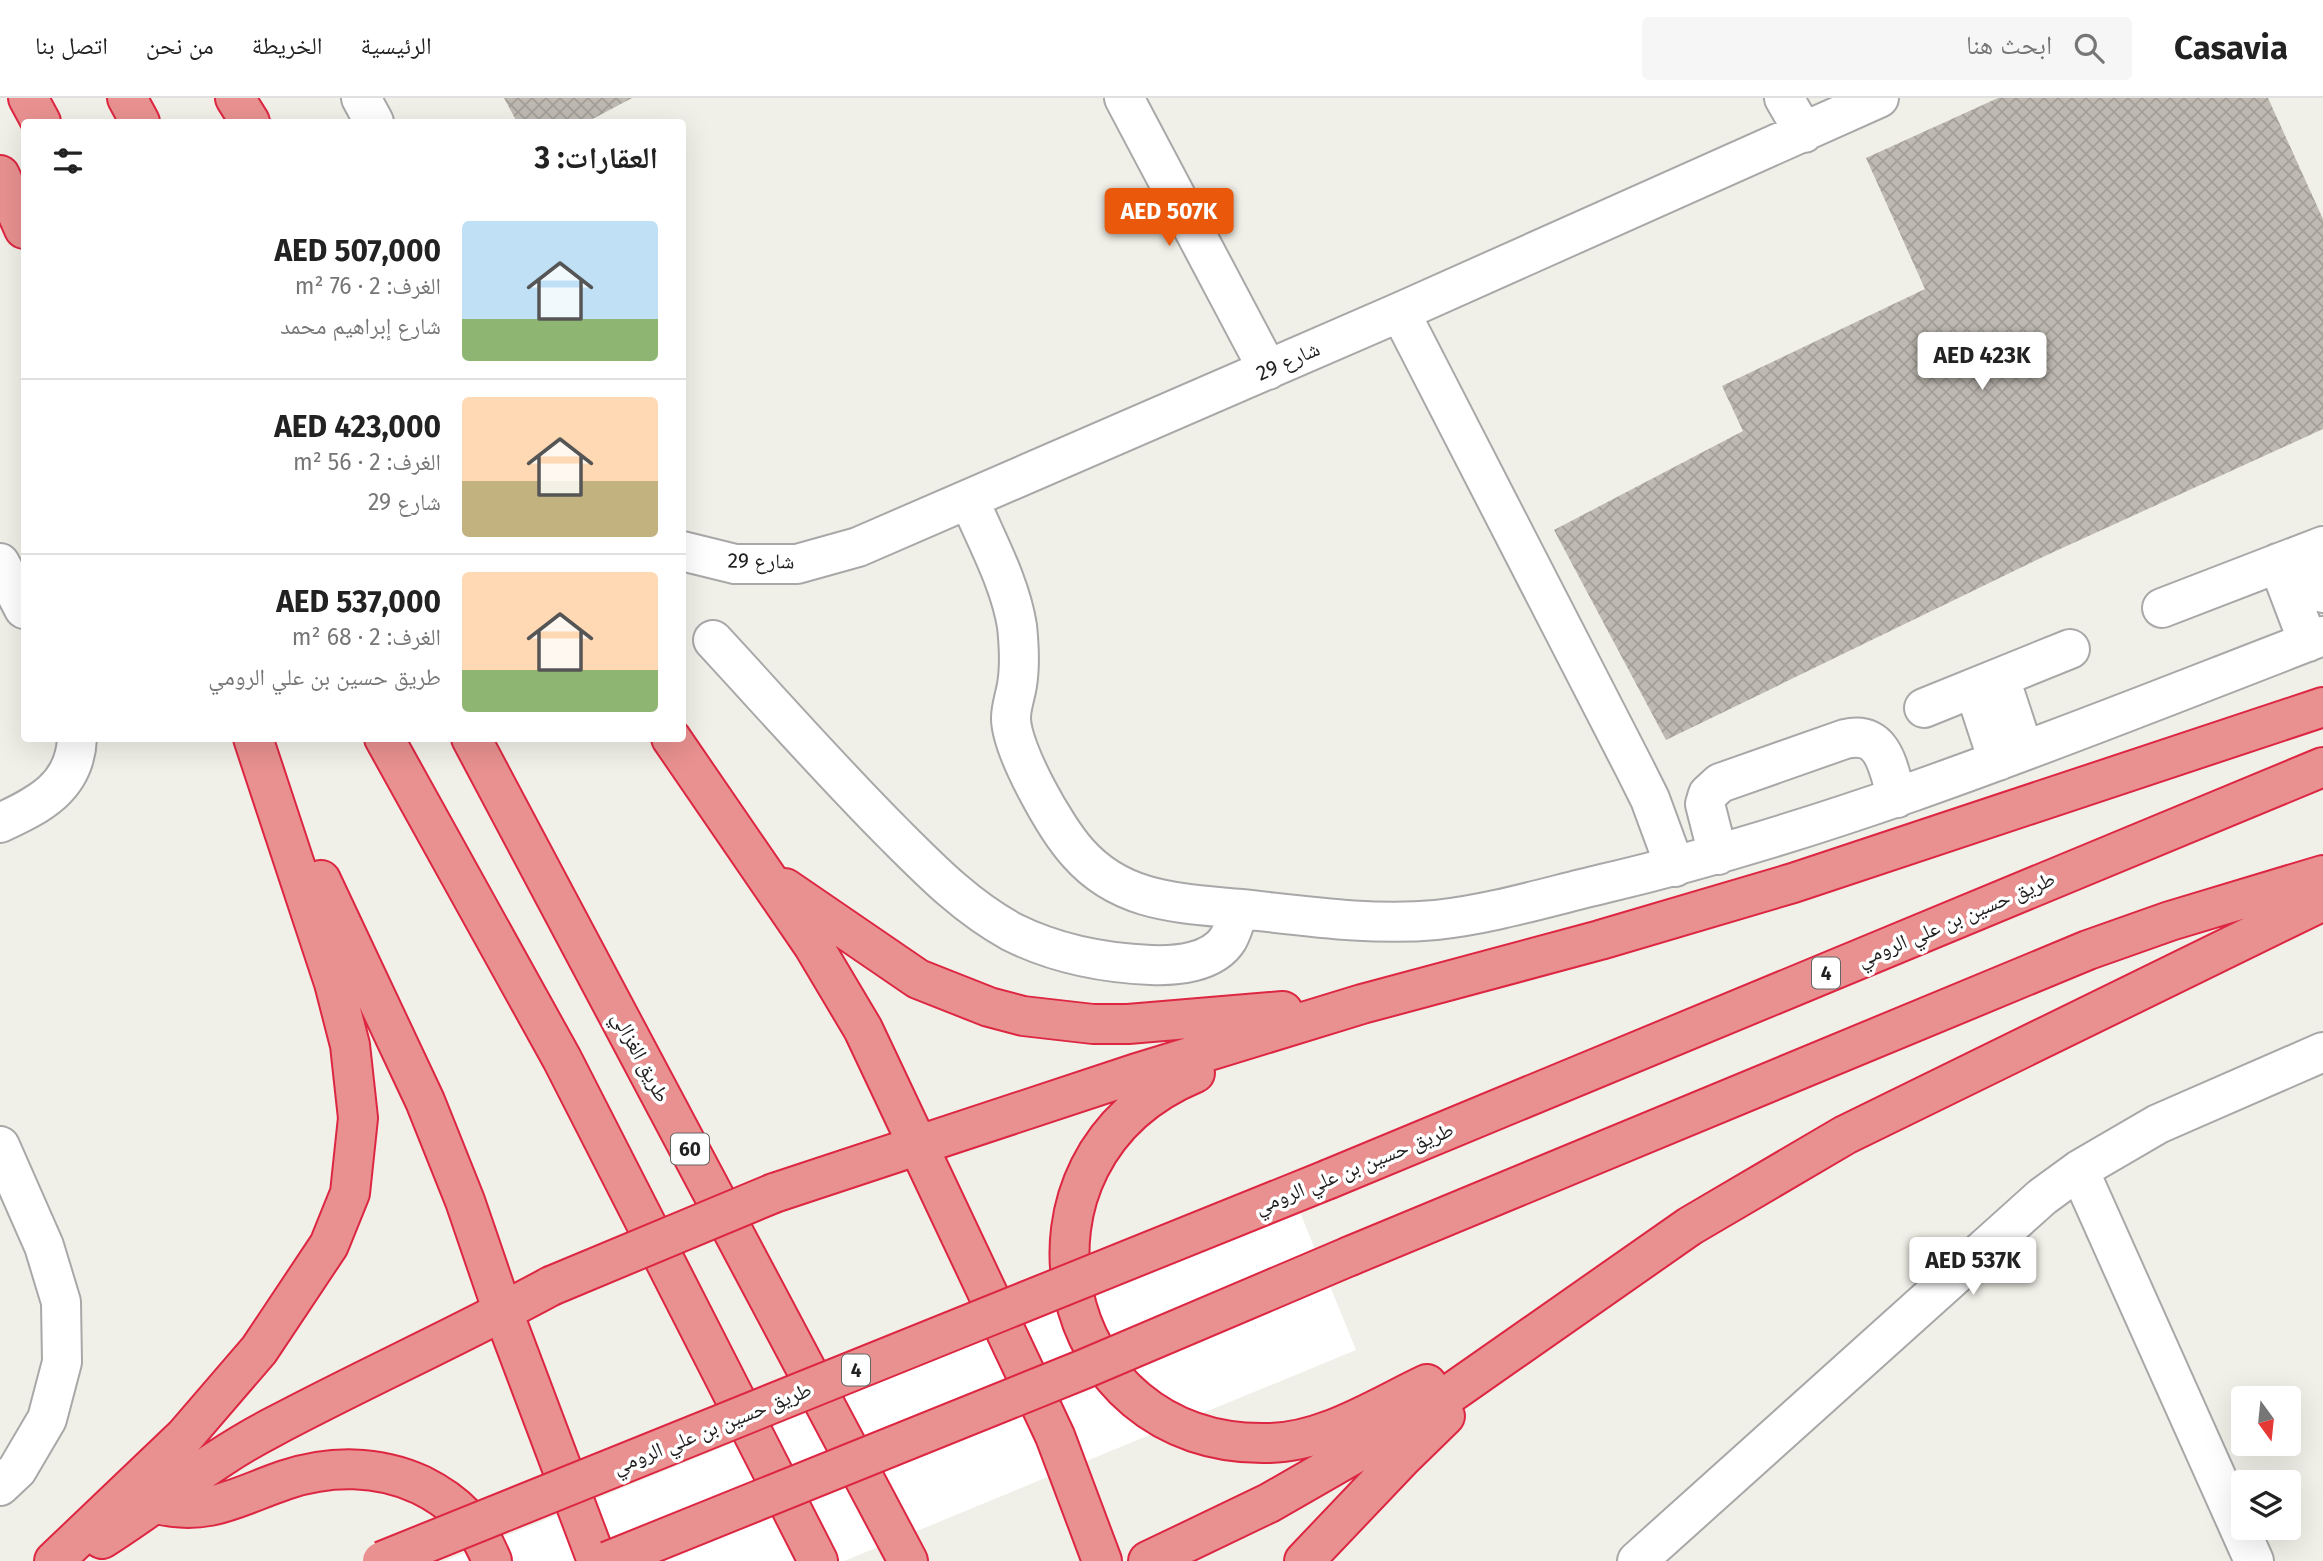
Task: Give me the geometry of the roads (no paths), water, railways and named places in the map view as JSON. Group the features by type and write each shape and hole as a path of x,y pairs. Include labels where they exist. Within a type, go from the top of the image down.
{"highway":[{"path":"28,98 39,119"},
{"path":"127,98 138,119"},
{"path":"235,98 248,119"},
{"path":"0,175 21,222"},
{"path":"68,1561 157,1504 211,1464 269,1429 551,1286 774,1192 1150,1069 1362,1004 1600,940 1793,884 2323,707"},
{"path":"54,1561 185,1436 259,1350 329,1245 350,1193 358,1118 350,1045 334,983 255,742"},
{"path":"256,742 425,1101 465,1201 503,1312 597,1561"},
{"path":"386,742 562,1059 818,1561"},
{"name":"طريق الغزالي","path":"473,742 908,1561"},
{"path":"674,742 813,945 863,1029 1055,1436 1102,1561"},
{"name":"طريق حسين بن علي الرومي","path":"382,1561 1329,1179 2323,767"},
{"path":"766,875 918,979 989,1007 1023,1016 1093,1024 1128,1024 1362,1004"},
{"path":"608,1561 1084,1368 2088,950 2170,920 2323,875"},
{"path":"1148,1561 1269,1503 1363,1449 1454,1391 1690,1226 1845,1135 2323,901"},
{"path":"1362,1004 1169,1084 1144,1101 1121,1122 1102,1145 1087,1171 1076,1199 1070,1229 1072,1290 1093,1346 1110,1371 1131,1393 1155,1412 1181,1427 1210,1437 1270,1443 1301,1440 1330,1430 1543,1328"},
{"path":"1304,1561 1402,1458 1471,1391 1543,1328"},
{"path":"157,1504 194,1510 287,1479 321,1471 380,1471 408,1479 435,1492 458,1509 473,1524 492,1561"}],"street":[{"path":"361,98 372,119"},
{"path":"1124,98 1268,370"},
{"path":"1784,98 1804,133"},
{"name":"شارع 29","path":"686,552 734,564 797,564 858,547 1400,312 1879,98"},
{"path":"1400,312 1634,767 1675,867"},
{"path":"970,499 1012,601 1017,627 1017,686 1011,717 1019,756 1066,839 1091,867 1129,890 1149,898 1355,922 1437,920 1478,913 1718,855 1897,798 2316,639 2303,554"},
{"path":"2303,554 2323,593"},
{"path":"2162,608 2303,554"},
{"path":"0,563 21,603"},
{"path":"713,640 876,816 944,884 978,911 1014,932 1052,947 1101,960 1163,965 1209,956 1228,938 1238,909"},
{"path":"1924,708 2070,649"},
{"path":"1987,683 2011,756"},
{"path":"1718,855 1705,804 1713,788 1845,739 1857,736 1878,746 1884,756 1897,798"},
{"path":"0,823 44,802 65,779 77,742"},
{"path":"1637,1561 2008,1225 2078,1170 2158,1124 2323,1052"},
{"path":"0,1146 44,1245 61,1302 62,1362 47,1419 17,1470 0,1486"},
{"path":"2078,1170 2254,1561"}]}
